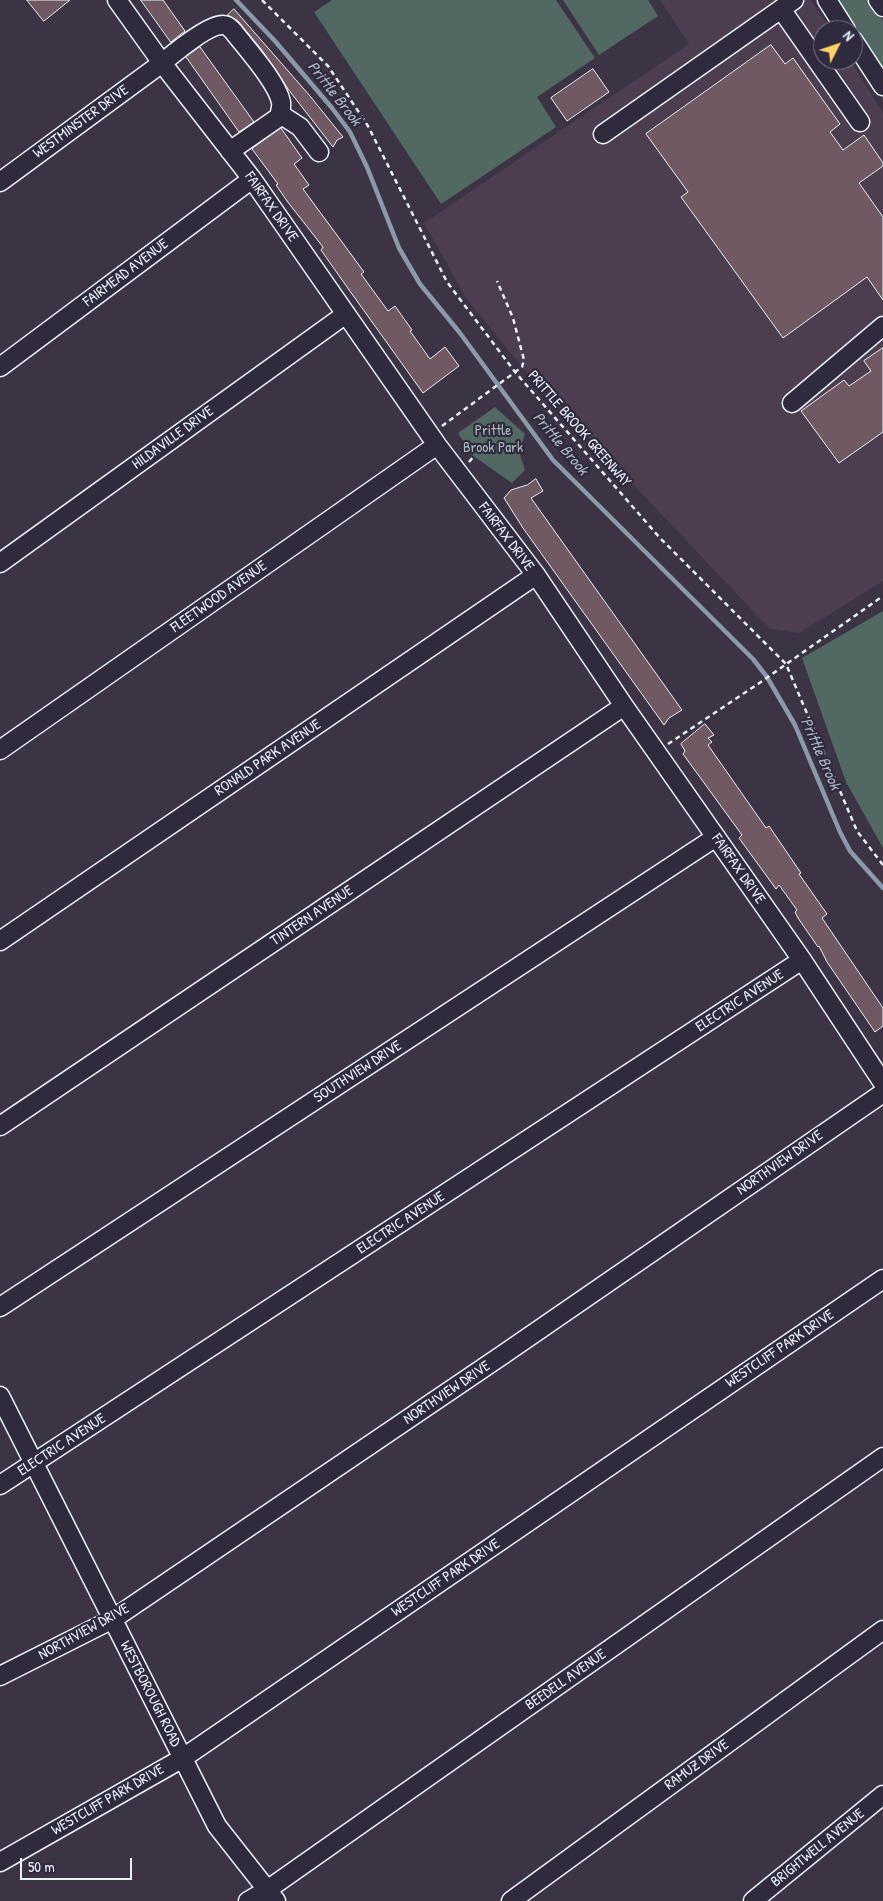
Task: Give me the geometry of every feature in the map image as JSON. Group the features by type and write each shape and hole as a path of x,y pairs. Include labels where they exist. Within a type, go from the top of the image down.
{"street":[{"name":"FAIRFAX DRIVE","path":"117,0 162,63 252,179 346,314 442,439 624,706 802,960 883,1083"},
{"path":"827,0 840,20"},
{"path":"878,0 883,7"},
{"path":"603,134 788,5 860,122"},
{"name":"WESTMINSTER DRIVE","path":"0,182 162,63 187,42 221,25 228,26 234,31 275,86 281,100 282,108 279,117"},
{"path":"863,55 883,86"},
{"path":"230,151 283,116 295,123 319,152"},
{"name":"FAIRMEAD AVENUE","path":"0,366 252,179"},
{"name":"HILDAVILLE DRIVE","path":"0,563 346,314"},
{"path":"792,403 883,326"},
{"name":"FLEETWOOD AVENUE","path":"0,750 442,439"},
{"name":"RONALD PARK AVENUE","path":"0,941 536,575"},
{"name":"TINTERN AVENUE","path":"0,1126 624,706"},
{"name":"SOUTHVIEW DRIVE","path":"0,1307 716,837"},
{"name":"ELECTRIC AVENUE","path":"0,1485 802,960"},
{"name":"NORTHVIEW DRIVE","path":"0,1676 112,1619 501,1356 883,1093"},
{"name":"WESTCLIFF PARK DRIVE","path":"0,1862 182,1758 883,1279"},
{"name":"WESTBOROUGH ROAD","path":"0,1396 217,1826 271,1895"},
{"name":"BEEDELL AVENUE","path":"248,1901 271,1895 883,1457"},
{"name":"RAMUZ DRIVE","path":"511,1901 883,1630"},
{"name":"BRIGHTWELL AVENUE","path":"753,1901 883,1795"}],"path":[{"name":"PRITTLE BROOK GREENWAY","path":"262,0 328,66 368,126 448,282 515,372 660,538 786,664 856,831 883,865"},
{"path":"442,439 442,425 522,367 524,360 513,318 497,281"},
{"path":"463,456 468,463 474,456"},
{"path":"656,752 758,684 883,596"}],"shaded area":[{"path":"660,0 811,0 824,20 813,20 813,70 856,70 883,113 883,581 799,633 769,628 522,367 466,298 424,223 689,44"}],"green space":[{"path":"332,0 556,0 595,58 537,97 556,127 441,204 314,12"},
{"path":"563,0 648,0 658,16 599,55"},
{"path":"838,0 870,0 883,21 883,69 863,38 863,20 851,20"},
{"name":"Prittle Brook Park","path":"495,407 525,434 519,452 525,470 512,483 472,455 458,433"},
{"path":"883,611 883,848 846,782 802,658"}],"building":[{"path":"27,0 70,0 44,21"},
{"path":"141,0 163,0 185,31 171,42"},
{"path":"234,9 343,137 337,140 333,147 288,89 261,49 238,21 228,15"},
{"path":"771,45 785,64 793,58 840,124 830,132 843,150 864,135 883,163 883,166 859,183 883,217 883,300 867,277 783,338 681,197 688,192 646,134"},
{"path":"200,47 254,122 239,132 186,57"},
{"path":"593,69 609,92 567,121 551,98"},
{"path":"281,128 302,158 294,164 309,185 303,189 364,272 361,274 388,311 395,306 430,359 445,347 459,366 423,393 321,250 323,247 287,201 276,185 278,184 252,149"},
{"path":"883,348 883,432 839,463 801,411 844,380 849,386 871,371 864,361"},
{"path":"536,479 543,491 531,498 682,710 669,718 664,725 523,528 504,498 511,490 527,485"},
{"path":"705,724 714,735 708,738 712,742 708,745 766,828 769,826 801,873 799,874 827,914 822,918 883,1008 883,1026 875,1032 827,962 819,946 798,918 795,912 797,910 779,885 776,889 739,838 742,835 683,754 685,751 681,744"}],"waterway":[{"name":"Prittle Brook","path":"236,0 275,41 350,132 367,167 399,248 420,284 460,333 553,460 753,659 767,677 795,725 840,832 850,851 883,888"}]}
